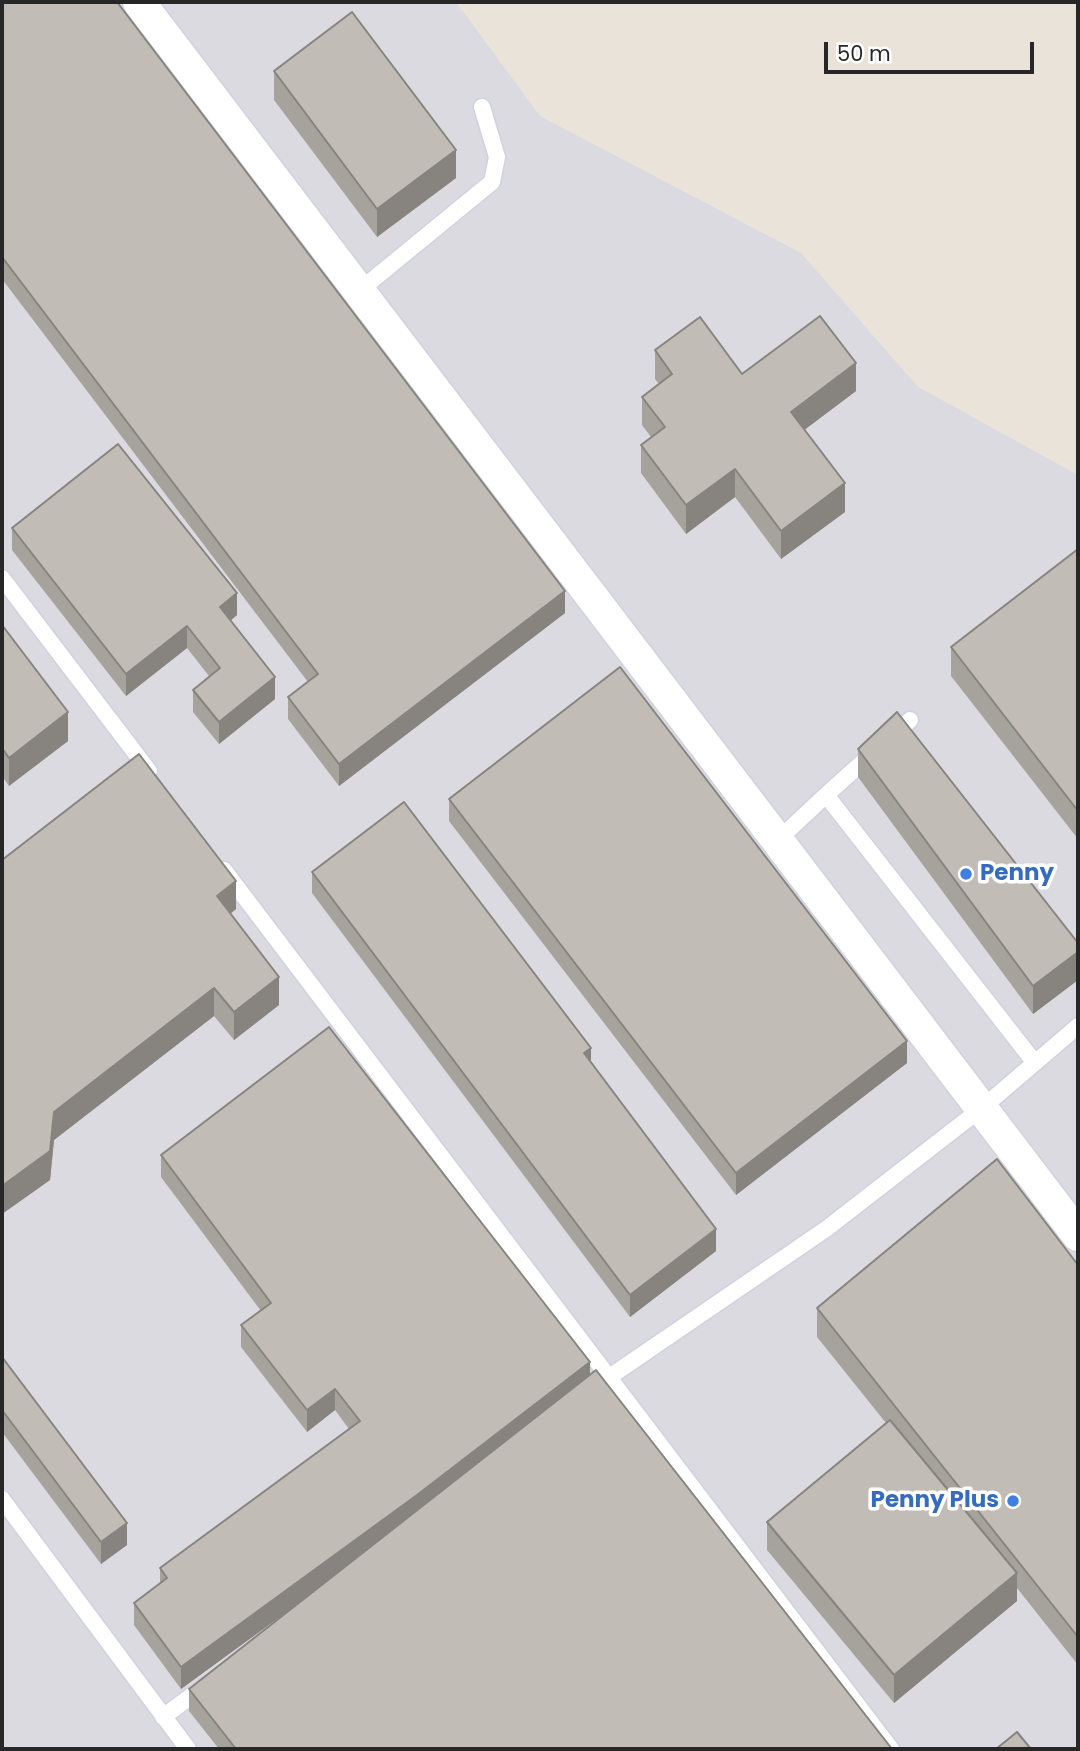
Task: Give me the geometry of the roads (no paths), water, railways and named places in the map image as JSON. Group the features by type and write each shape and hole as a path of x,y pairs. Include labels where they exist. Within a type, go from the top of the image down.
{"street":[{"path":"139,2 1078,1235"}],"lane":[{"path":"359,291 492,182 497,157 482,107"},
{"path":"2,578 161,787"},
{"path":"778,840 910,720"},
{"path":"826,795 1035,1063"},
{"path":"211,853 891,1749"},
{"path":"588,1392 826,1229 982,1108 1078,1026"},
{"path":"2,1499 188,1749"},
{"path":"163,1717 218,1676"}],"place":[{"name":"Penny","path":"966,874"},
{"name":"Penny Plus","path":"1013,1501"}]}
